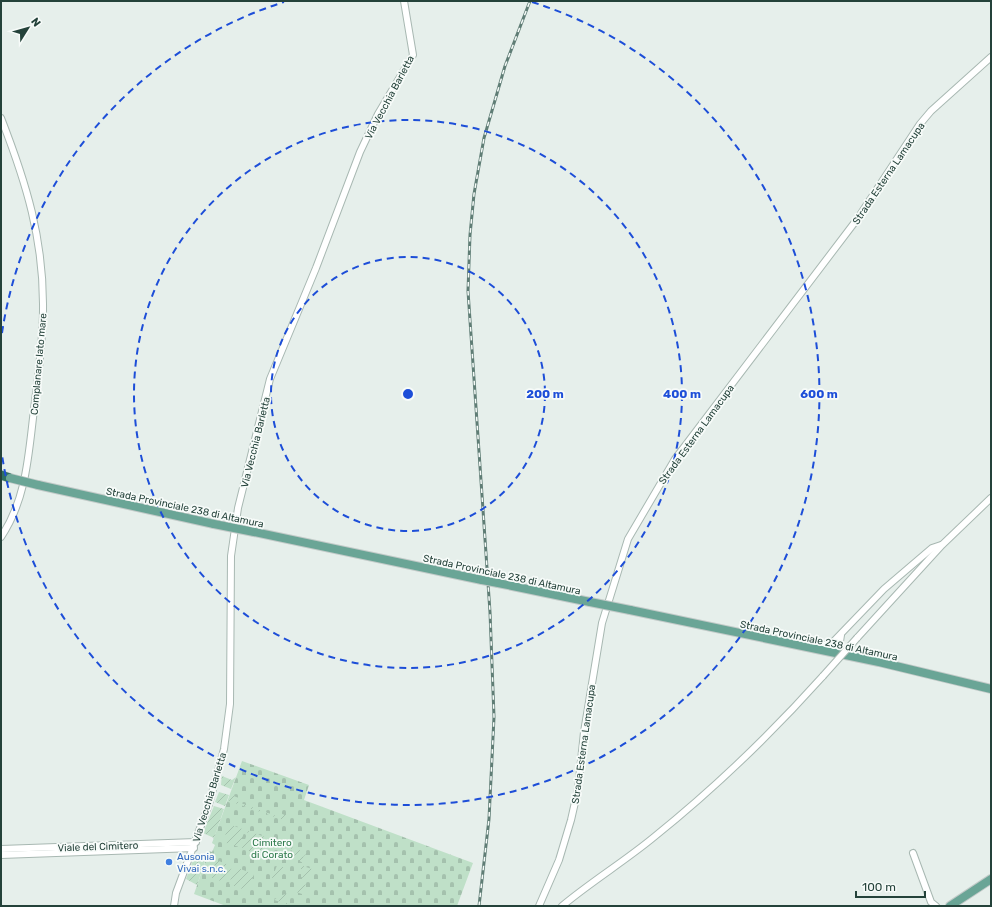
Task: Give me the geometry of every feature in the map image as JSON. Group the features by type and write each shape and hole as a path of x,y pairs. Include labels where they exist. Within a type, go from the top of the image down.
{"main road":[{"name":"Strada Provinciale 238 di Altamura","path":"3,477 214,524 878,662 991,689"},
{"path":"950,906 991,878"}],"street":[{"name":"Via Vecchia Barletta","path":"174,906 176,893 209,804 224,749 230,704 231,556 238,508 270,379 316,268 360,152 378,114 413,55 404,1"},
{"name":"Strada Esterna Lamacupa","path":"539,906 559,860 571,820 578,789 584,732 602,623 628,539 637,521 676,459 858,218 920,124 931,111 991,57"},
{"name":"Complanare lato mare","path":"1,118 22,173 31,206 41,258 43,309 39,362 25,479 16,510 1,537"},
{"path":"562,906 654,837 758,746 942,545 991,498"},
{"path":"806,648 825,646 832,643 850,622 884,589 932,548 942,545"},
{"path":"841,634 839,648 843,651 865,656 878,662"},
{"name":"Viale del Cimitero","path":"1,849 195,845"},
{"path":"1,854 195,845"},
{"path":"913,853 931,904 936,906"}],"green space":[{"name":"Cimitero di Corato","path":"242,761 309,785 304,800 473,863 457,906 226,906 194,894 209,851 212,852 215,845 212,843"},
{"path":"222,773 222,776 232,780 236,777 231,789 221,785"},
{"path":"219,792 229,795 225,806 215,802"},
{"path":"231,795 239,798 238,802 279,817 280,813 287,816 286,821 229,801"},
{"path":"214,806 224,809 214,838 203,833"},
{"path":"229,824 245,830 239,847 223,842"},
{"path":"248,831 268,838 261,856 242,848"},
{"path":"291,847 307,853 303,857 304,863 295,857"},
{"path":"198,853 207,856 197,885 186,879 195,855"},
{"path":"216,860 232,866 226,883 210,877"},
{"path":"278,863 283,867 283,874 279,878 272,878"},
{"path":"303,866 312,869 307,880 301,877 301,867"},
{"path":"235,867 254,874 248,891 229,884"},
{"path":"300,881 306,883 302,894 293,891"},
{"path":"289,893 292,894 287,900 287,904 274,900 279,896"}],"railway":[{"path":"479,906 489,819 494,717 490,612 468,291 470,235 474,194 484,138 505,66 530,1"}],"place":[{"name":"Ausonia Vivai s.n.c.","path":"169,862"}]}
